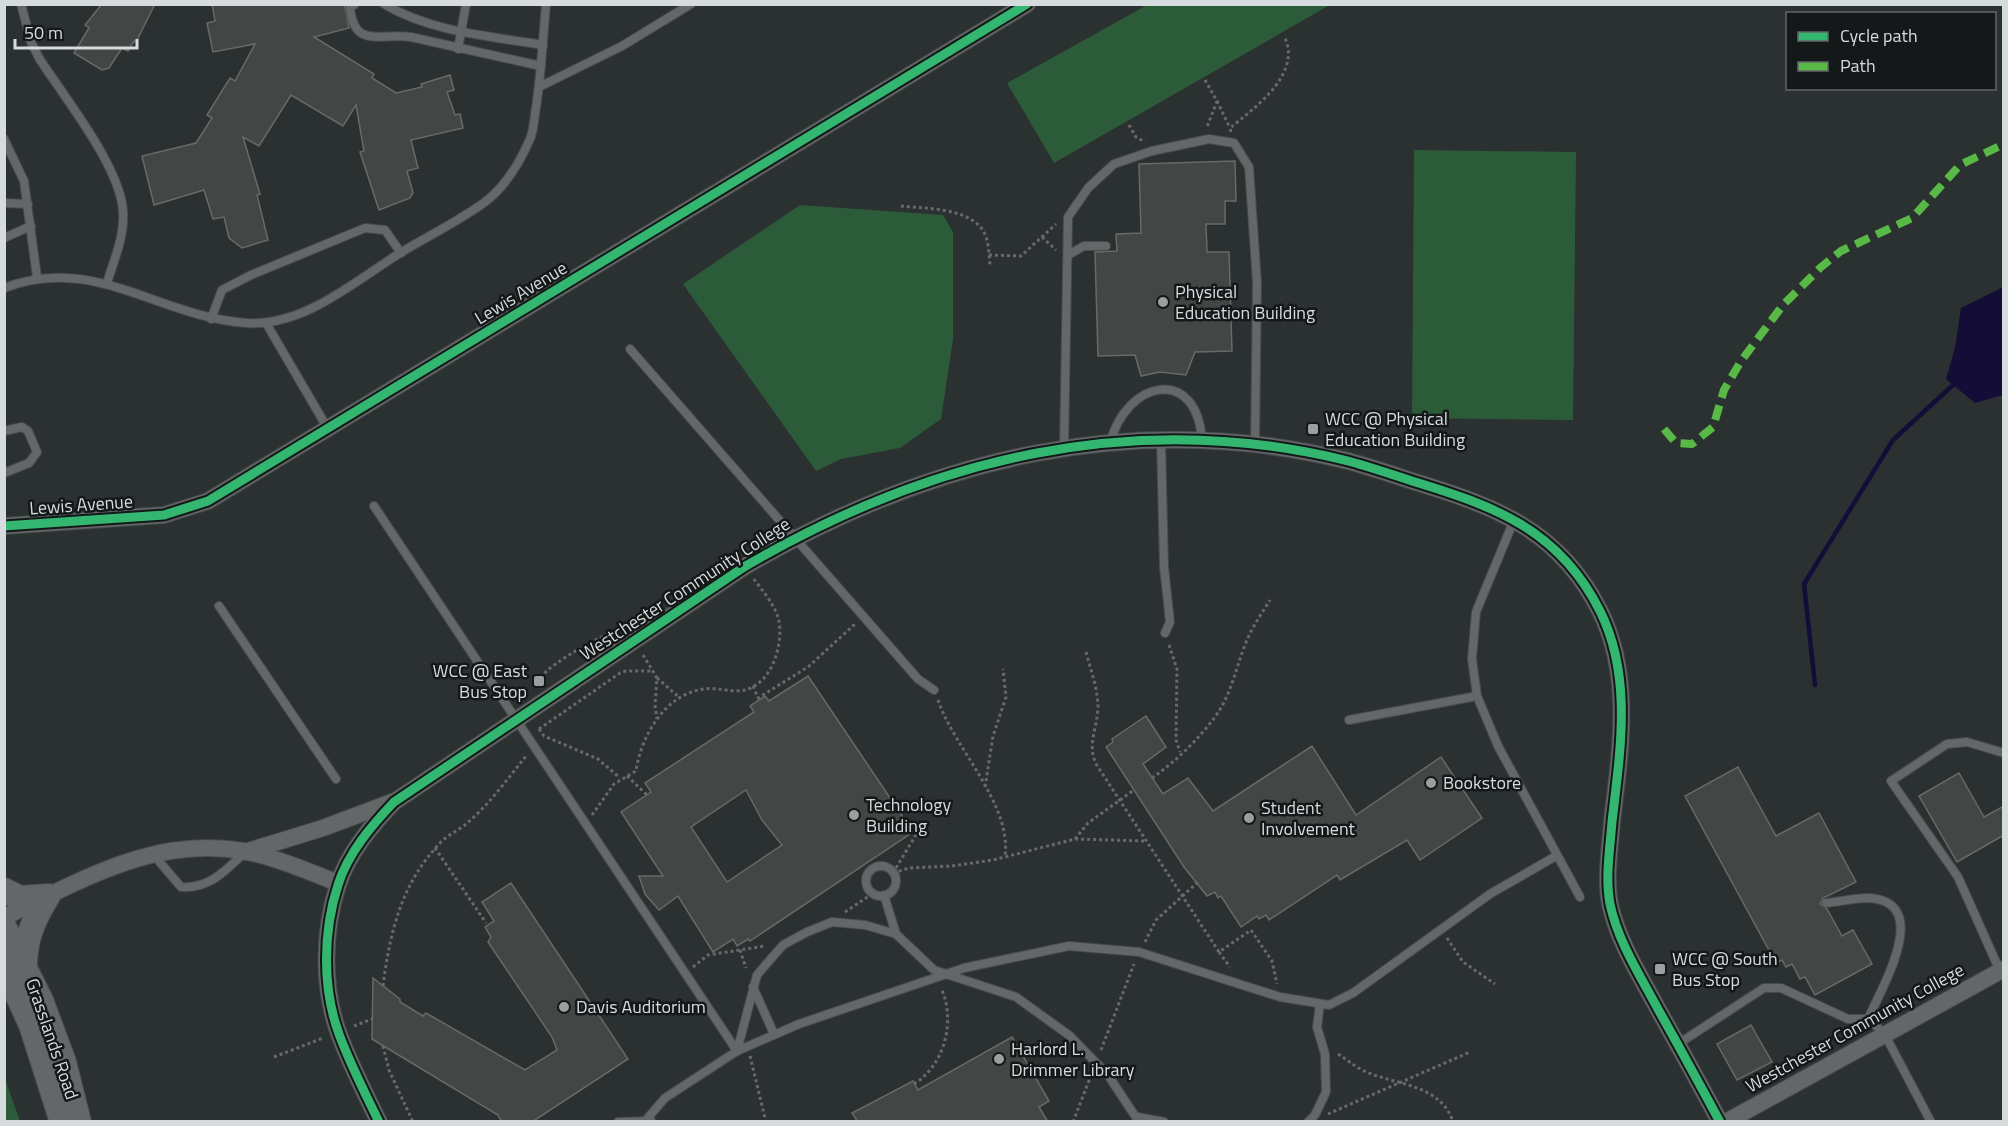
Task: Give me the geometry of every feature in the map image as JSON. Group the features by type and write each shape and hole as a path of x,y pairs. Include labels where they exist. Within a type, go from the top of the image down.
{"main road":[{"path":"4,890 20,898 48,897"},
{"path":"15,964 33,921 48,897"},
{"name":"Grasslands Road","path":"4,926 31,1025 63,1122"},
{"name":"Grasslands Road","path":"15,964 64,1062 79,1122"}],"street":[{"name":"Lewis Avenue","path":"4,526 164,515 183,511 208,501 1027,4"},
{"name":"Westchester Community College","path":"379,1122 338,1032 328,986 327,955 338,883 367,833 394,801 744,567 795,537 893,493 961,470 1064,449 1161,440 1255,446 1348,461 1455,494 1514,519 1555,550 1581,579 1600,612 1614,645 1621,686 1622,738 1609,856 1609,901 1627,952 1720,1122"},
{"path":"245,852 323,828 394,801"},
{"path":"4,917 119,863 152,853 205,848 245,852 338,883"},
{"name":"Westchester Community College","path":"1726,1122 2002,970"}],"lane":[{"path":"21,4 31,42 39,58 117,180 123,211 121,237 106,283"},
{"path":"355,4 350,8 352,23 357,33 368,37 402,36 541,66"},
{"path":"384,4 405,17 461,32 543,45"},
{"path":"458,49 466,4"},
{"path":"4,288 38,277 80,277 106,283 211,319 266,323 292,316 322,302 487,201 514,170 531,137 539,87 546,4"},
{"path":"539,87 622,46 691,4"},
{"path":"4,139 24,181 38,277"},
{"path":"1064,449 1068,218 1088,188 1114,164 1160,150 1209,139 1234,143 1249,167 1257,283 1255,446"},
{"path":"4,203 28,204"},
{"path":"4,238 31,226"},
{"path":"211,319 222,290 251,275 365,228 385,230 401,253"},
{"path":"1068,255 1084,246 1106,246"},
{"path":"266,323 328,429"},
{"path":"630,349 925,686 934,690"},
{"path":"1110,443 1114,427 1129,405 1139,396 1164,389 1179,394 1190,402 1198,413 1202,442"},
{"path":"4,430 22,427 28,431 37,452 29,463 4,473"},
{"path":"1161,440 1164,567 1170,622 1165,633"},
{"path":"374,506 737,1051"},
{"path":"1514,519 1476,612 1472,659 1477,696 1498,746 1580,897"},
{"path":"219,606 336,780"},
{"path":"1349,720 1477,696"},
{"path":"2002,970 1958,877 1891,781 1947,744 1967,742 2004,753"},
{"path":"152,853 181,887 195,888 214,880 245,852"},
{"path":"618,1122 649,1121 665,1098 737,1051 774,1034 964,968 1069,946 1139,952 1280,997 1329,1005 1353,993 1498,889 1556,856"},
{"path":"881,866 893,873 894,887 884,896 872,893 866,881 868,872 881,866"},
{"path":"884,896 896,934 941,976 1016,997 1070,1036 1108,1074 1138,1119 1164,1122"},
{"path":"1826,903 1875,899 1894,907 1902,920 1901,941 1868,1019"},
{"path":"737,1051 757,975 783,945 832,922 865,925 896,934"},
{"path":"753,987 774,1034"},
{"path":"1678,1044 1764,988 1781,988 1848,1019 1868,1019 1884,1034 1931,1122"},
{"path":"1311,1118 1326,1092 1325,1054 1317,1027 1320,1004"}],"path":[{"path":"1230,128 1268,95 1285,70 1290,47 1284,36"},
{"path":"1205,80 1230,128 1234,143"},
{"path":"1202,140 1217,101"},
{"path":"1129,125 1136,137 1160,150"},
{"path":"901,206 966,218 982,229 990,266"},
{"path":"989,255 1021,256 1058,222 1068,218"},
{"path":"585,825 620,778 636,771 638,755 648,732 657,718 680,698 703,689 744,690 766,677 774,659 779,638 778,620 772,606 750,575"},
{"path":"1152,778 1174,762 1180,752 1193,743 1216,716 1232,685 1247,640 1270,600"},
{"path":"753,686 758,698 808,667 864,617"},
{"path":"534,692 543,675 603,635 620,632"},
{"path":"1165,633 1177,669 1176,740 1180,752"},
{"path":"638,648 657,678 680,698"},
{"path":"1086,652 1097,693 1098,710 1091,752 1181,897 1219,952 1251,930 1272,961 1280,997"},
{"path":"985,789 993,736 1006,697 1003,669"},
{"path":"620,778 598,759 544,736 538,727 620,673 653,671"},
{"path":"657,678 655,706 657,718"},
{"path":"934,690 945,721 997,812 1007,843 1005,857"},
{"path":"383,986 392,928 414,879 441,841 466,824 544,736"},
{"path":"627,776 647,795"},
{"path":"1075,839 1089,823 1134,790"},
{"path":"893,873 917,833 915,823"},
{"path":"893,873 909,868 952,866 1005,857 1075,839 1146,841"},
{"path":"435,848 486,923"},
{"path":"1073,1122 1139,952 1156,920 1198,882"},
{"path":"832,922 872,893"},
{"path":"1441,929 1463,962 1494,984"},
{"path":"685,974 708,955 783,945"},
{"path":"914,1084 931,1072 943,1047 948,1017 941,976"},
{"path":"346,1029 372,1019"},
{"path":"274,1057 330,1036"},
{"path":"1321,1039 1333,1051 1361,1070 1428,1092 1441,1101 1453,1122"},
{"path":"383,1046 389,1070 413,1122"},
{"path":"748,1046 766,1122"},
{"path":"1311,1118 1324,1116 1470,1052"}],"green space":[{"path":"1147,5 1330,5 1054,163 1007,83"},
{"path":"1414,150 1576,152 1573,420 1412,418"},
{"path":"800,205 943,215 953,232 953,339 941,419 900,448 841,459 816,471 683,284"},
{"path":"5,1079 20,1121 5,1121"}],"shaded area":[{"path":"2003,287 2003,395 1975,403 1946,379 1955,348 1961,308"}],"building":[{"path":"102,4 155,4 136,42 134,41 128,51 122,48 109,68 102,70 74,53 89,28 85,25"},
{"path":"212,4 344,4 349,28 314,37 374,74 372,78 396,93 422,87 421,84 450,75 454,90 447,92 455,115 460,114 463,128 411,140 418,168 407,171 413,193 410,198 379,210 360,152 364,151 356,105 343,126 291,95 259,146 243,137 260,194 257,195 268,240 242,248 229,238 224,217 213,219 204,190 154,205 142,156 196,143 212,118 207,115 230,78 235,81 255,44 213,52 207,23 215,21"},
{"name":"Physical Education Building","path":"1235,161 1236,201 1225,201 1225,224 1206,224 1207,252 1229,252 1232,351 1195,352 1186,375 1160,372 1141,376 1135,355 1098,356 1095,252 1117,251 1116,234 1141,233 1139,164"},
{"name":"Technology Building","path":"808,676 913,832 750,941 748,939 737,946 733,939 713,952 678,896 659,910 645,894 639,876 663,876 621,812 651,792 645,783 754,712 750,706 765,696 769,701","holes":["746,790 762,820 782,845 727,882 691,827"]},
{"name":"Student Involvement","path":"1146,716 1166,747 1143,764 1163,794 1188,778 1213,811 1312,746 1356,815 1441,757 1482,818 1420,860 1407,840 1340,880 1337,875 1269,920 1266,915 1259,919 1257,916 1241,927 1221,896 1218,898 1215,892 1207,896 1184,867 1106,747 1113,742 1112,739"},
{"path":"1738,767 1776,836 1819,813 1856,882 1823,898 1820,904 1827,909 1842,936 1853,930 1872,964 1815,995 1805,977 1800,979 1792,964 1786,967 1782,960 1776,963 1685,796"},
{"path":"1959,773 1984,817 2004,806 2004,835 1957,862 1919,796"},
{"name":"Davis Auditorium","path":"511,883 628,1059 532,1122 502,1122 498,1115 372,1039 373,978 400,999 400,1002 423,1016 426,1013 525,1070 557,1050 552,1037 488,942 491,937 485,927 494,921 482,902"},
{"path":"1751,1025 1772,1062 1737,1080 1717,1044"},
{"name":"Harlord L. Drimmer Library","path":"1012,1037 1049,1101 1039,1107 1048,1122 858,1122 852,1113 913,1081 918,1090"}],"waterway":[{"path":"1815,685 1804,584 1893,440 1953,385"}],"marked path":[{"path":"1664,429 1676,443 1692,444 1713,427 1724,390 1741,361 1783,305 1820,268 1841,251 1912,218 1960,165 2004,144"}],"cycle path":[{"path":"4,526 164,515 208,501 1027,4"},
{"path":"379,1122 348,1056 333,1016 326,960 329,921 342,873 369,830 394,802 744,567 815,529 887,497 961,472 1036,453 1112,443 1190,440 1269,446 1348,461 1470,500 1497,511 1544,540 1584,583 1600,611 1610,636 1617,662 1620,688 1620,742 1608,863 1610,904 1618,932 1631,959 1720,1122"}],"place":[{"name":"Physical Education Building","path":"1163,302"},
{"name":"WCC @ Physical Education Building","path":"1313,429"},
{"name":"WCC @ East Bus Stop","path":"539,681"},
{"name":"Bookstore","path":"1431,783"},
{"name":"Technology Building","path":"854,815"},
{"name":"Student Involvement","path":"1249,818"},
{"name":"WCC @ South Bus Stop","path":"1660,969"},
{"name":"Davis Auditorium","path":"564,1007"},
{"name":"Harlord L. Drimmer Library","path":"999,1059"}]}
